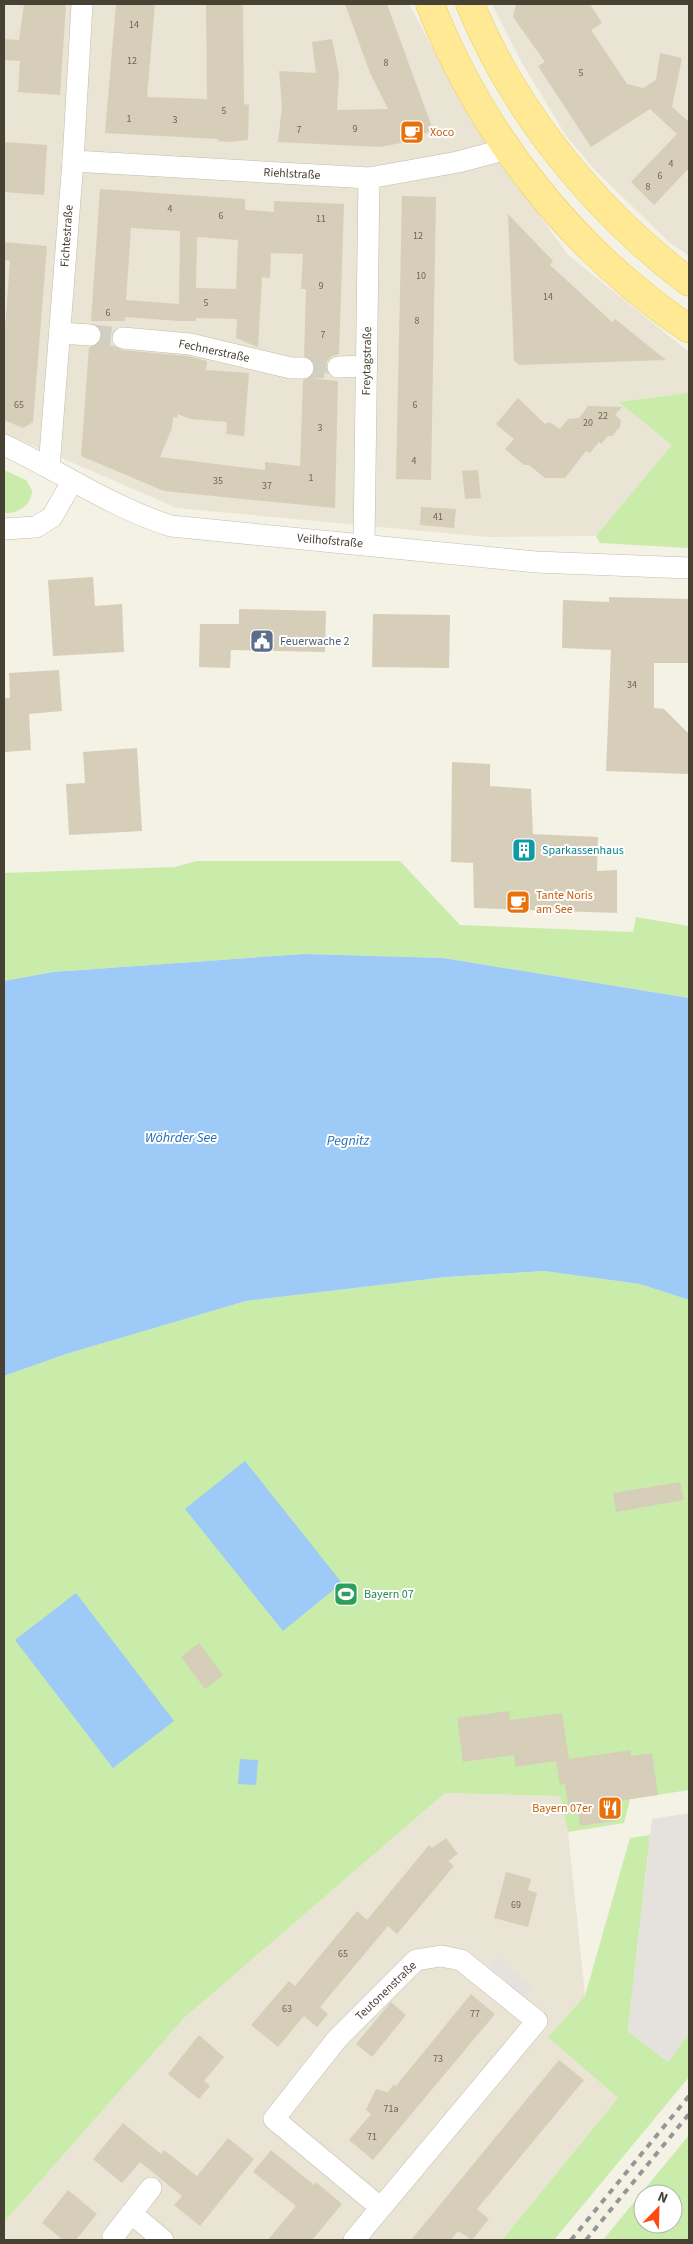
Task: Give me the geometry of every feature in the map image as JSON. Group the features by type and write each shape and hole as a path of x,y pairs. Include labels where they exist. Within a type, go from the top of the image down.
{"main road":[{"path":"430,4 455,58 507,149 544,197 580,238 638,290 689,329"},
{"path":"470,4 492,50 527,109 556,151 601,203 651,252 689,282"},
{"path":"507,149 538,162 551,170 564,185 601,203"}],"street":[{"name":"Fichtestraße","path":"49,468 73,161 82,4"},
{"name":"Riehlstraße","path":"73,161 369,178 458,162 507,149"},
{"name":"Freytagstraße","path":"364,544 369,178"},
{"path":"60,332 90,335"},
{"name":"Fechnerstraße","path":"124,338 190,344 290,368 303,368"},
{"path":"338,366 366,366"},
{"name":"Veilhofstraße","path":"4,445 72,482 148,519 172,526 536,562 689,568"},
{"path":"4,529 36,527 52,517 72,482"},
{"name":"Teutonenstraße","path":"354,2240 381,2208 537,2020 461,1960 441,1956 416,1960 337,2039 274,2118 381,2208"},
{"path":"113,2236 151,2188"},
{"path":"131,2214 164,2240"}],"shaded area":[{"path":"4,4 409,4 468,115 568,255 689,352 689,391 687,393 620,402 673,445 596,536 488,537 177,508 4,433"},
{"path":"492,4 689,4 689,256 668,241 596,171 567,137 522,63"},
{"path":"445,1793 560,1796 568,1832 585,1996 548,2037 618,2098 502,2240 4,2240 4,2222 184,2018"},
{"path":"689,1813 689,2033 668,2062 628,2031 652,1819"},
{"path":"497,1957 534,1987 518,2005 481,1976"}],"green space":[{"path":"689,391 689,548 600,543 596,536 672,445 619,402 687,393"},
{"path":"4,470 26,480 32,490 30,500 23,508 9,513 4,513"},
{"path":"197,861 400,861 460,925 633,932 636,917 689,926 689,998 443,958 304,954 53,972 4,981 4,873 175,867"},
{"name":"Bayern 07","path":"544,1271 640,1284 689,1300 689,1790 630,1799 624,1823 568,1832 560,1796 445,1793 184,2018 4,2222 4,1376 66,1354 246,1301 446,1277"},
{"path":"650,1835 628,2031 668,2062 689,2033 689,2077 554,2240 502,2240 618,2098 548,2037 585,1996 630,1838"},
{"path":"689,2135 689,2240 603,2240 633,2203 633,2234 683,2234 683,2184 649,2184"}],"water":[{"name":"Wöhrder See","path":"304,954 443,958 689,998 689,1300 640,1284 544,1271 446,1277 246,1301 66,1354 4,1376 4,981 53,972"},
{"path":"245,1461 342,1583 283,1631 185,1509"},
{"path":"76,1593 174,1721 113,1768 15,1640"},
{"path":"240,1759 258,1760 256,1785 238,1784"}],"building":[{"path":"24,4 66,4 60,95 18,92 20,61 4,60 4,39 19,40"},
{"path":"116,4 155,4 147,97 207,99 206,4 243,4 244,104 249,105 248,140 228,142 218,141 218,139 105,133"},
{"path":"345,4 387,4 433,130 401,143 380,147 278,142 282,106 279,71 316,73 312,42 332,39 339,74 337,110 388,109 370,73"},
{"path":"516,4 590,4 602,23 591,30 627,84 643,88 656,80 660,53 682,58 672,107 689,122 689,168 654,205 631,182 677,134 650,109 591,147 538,66 545,62 513,17"},
{"path":"4,142 47,145 44,195 4,192"},
{"path":"100,189 245,199 245,210 274,212 274,201 344,204 339,354 332,356 327,361 328,374 315,369 314,361 304,356 306,289 301,289 303,254 271,253 270,278 262,277 258,347 236,338 237,319 196,318 196,321 179,321 125,317 125,321 91,321","holes":["131,228 180,231 179,304 126,300","197,237 238,240 236,289 196,288"]},
{"path":"402,196 436,197 431,480 396,479"},
{"path":"508,214 553,261 550,265 612,322 615,319 666,360 519,365 514,360"},
{"path":"4,242 47,246 33,422 23,428 4,420 4,341 10,261 4,260"},
{"path":"97,345 114,346 122,350 188,356 207,361 206,370 249,373 244,436 226,434 227,422 190,419 178,414 177,418 173,417 172,428 160,457 265,470 265,462 300,466 303,380 310,378 338,381 335,508 164,491 81,456 89,347"},
{"path":"518,398 545,424 549,422 560,429 568,419 579,418 588,406 622,407 615,415 621,420 620,427 601,444 599,442 590,453 586,451 565,478 545,478 529,465 524,465 505,449 514,439 496,424"},
{"path":"478,470 481,498 465,499 462,471"},
{"path":"421,507 456,509 454,528 420,525"},
{"path":"93,577 95,606 122,604 124,652 53,656 48,580"},
{"path":"609,597 689,599 689,663 654,663 654,708 664,709 689,734 689,774 606,771 611,650 562,648 563,600 609,602"},
{"name":"Feuerwache 2","path":"239,609 326,611 325,652 231,650 230,668 199,667 200,624 239,624"},
{"path":"373,614 450,615 449,668 372,667"},
{"path":"59,670 62,711 29,714 31,750 4,752 4,698 10,698 9,673"},
{"path":"137,748 142,831 69,835 66,784 85,783 83,752"},
{"name":"Sparkassenhaus","path":"452,762 490,764 490,786 531,789 533,834 598,837 597,871 617,870 617,913 474,908 473,863 451,862"},
{"path":"680,1482 684,1500 616,1512 613,1493"},
{"path":"199,1643 223,1675 205,1689 181,1657"},
{"path":"509,1711 510,1720 562,1713 569,1759 631,1750 631,1756 652,1753 658,1795 618,1801 620,1820 580,1826 578,1812 569,1813 565,1784 560,1785 556,1761 515,1767 514,1755 463,1762 457,1718"},
{"path":"446,1838 458,1854 448,1861 454,1866 397,1934 388,1926 320,2007 328,2014 317,2027 304,2016 278,2047 251,2025 289,1981 295,1986 357,1911 367,1920 429,1845 432,1848"},
{"path":"506,1872 531,1879 528,1890 537,1893 528,1927 494,1918"},
{"path":"471,1994 495,2014 373,2160 349,2140 371,2114 366,2110 376,2089 388,2092 394,2084 396,2086"},
{"path":"391,2002 406,2015 372,2057 356,2044"},
{"path":"199,2035 224,2057 204,2081 210,2086 199,2099 168,2074"},
{"path":"559,2060 584,2080 477,2209 489,2219 472,2240 458,2231 451,2240 411,2240"},
{"path":"123,2123 161,2154 164,2150 197,2176 228,2138 254,2159 200,2226 174,2205 182,2196 140,2162 122,2183 93,2159"},
{"path":"271,2150 314,2185 316,2182 342,2204 312,2240 268,2240 296,2206 253,2172"},
{"path":"68,2190 97,2214 76,2240 63,2240 42,2223"}],"tunnel":[{"path":"90,335 123,338"},
{"path":"303,368 338,367"}],"railway":[{"path":"571,2240 689,2096"},
{"path":"586,2240 689,2114"}],"place":[{"name":"Xoco","path":"412,132"},
{"name":"Feuerwache 2","path":"262,641"},
{"name":"Sparkassenhaus","path":"524,850"},
{"name":"Tante Noris am See","path":"518,902"},
{"name":"Bayern 07","path":"346,1594"},
{"name":"Bayern 07er","path":"610,1808"}],"water label":[{"name":"Pegnitz","path":"348,1141"}]}
